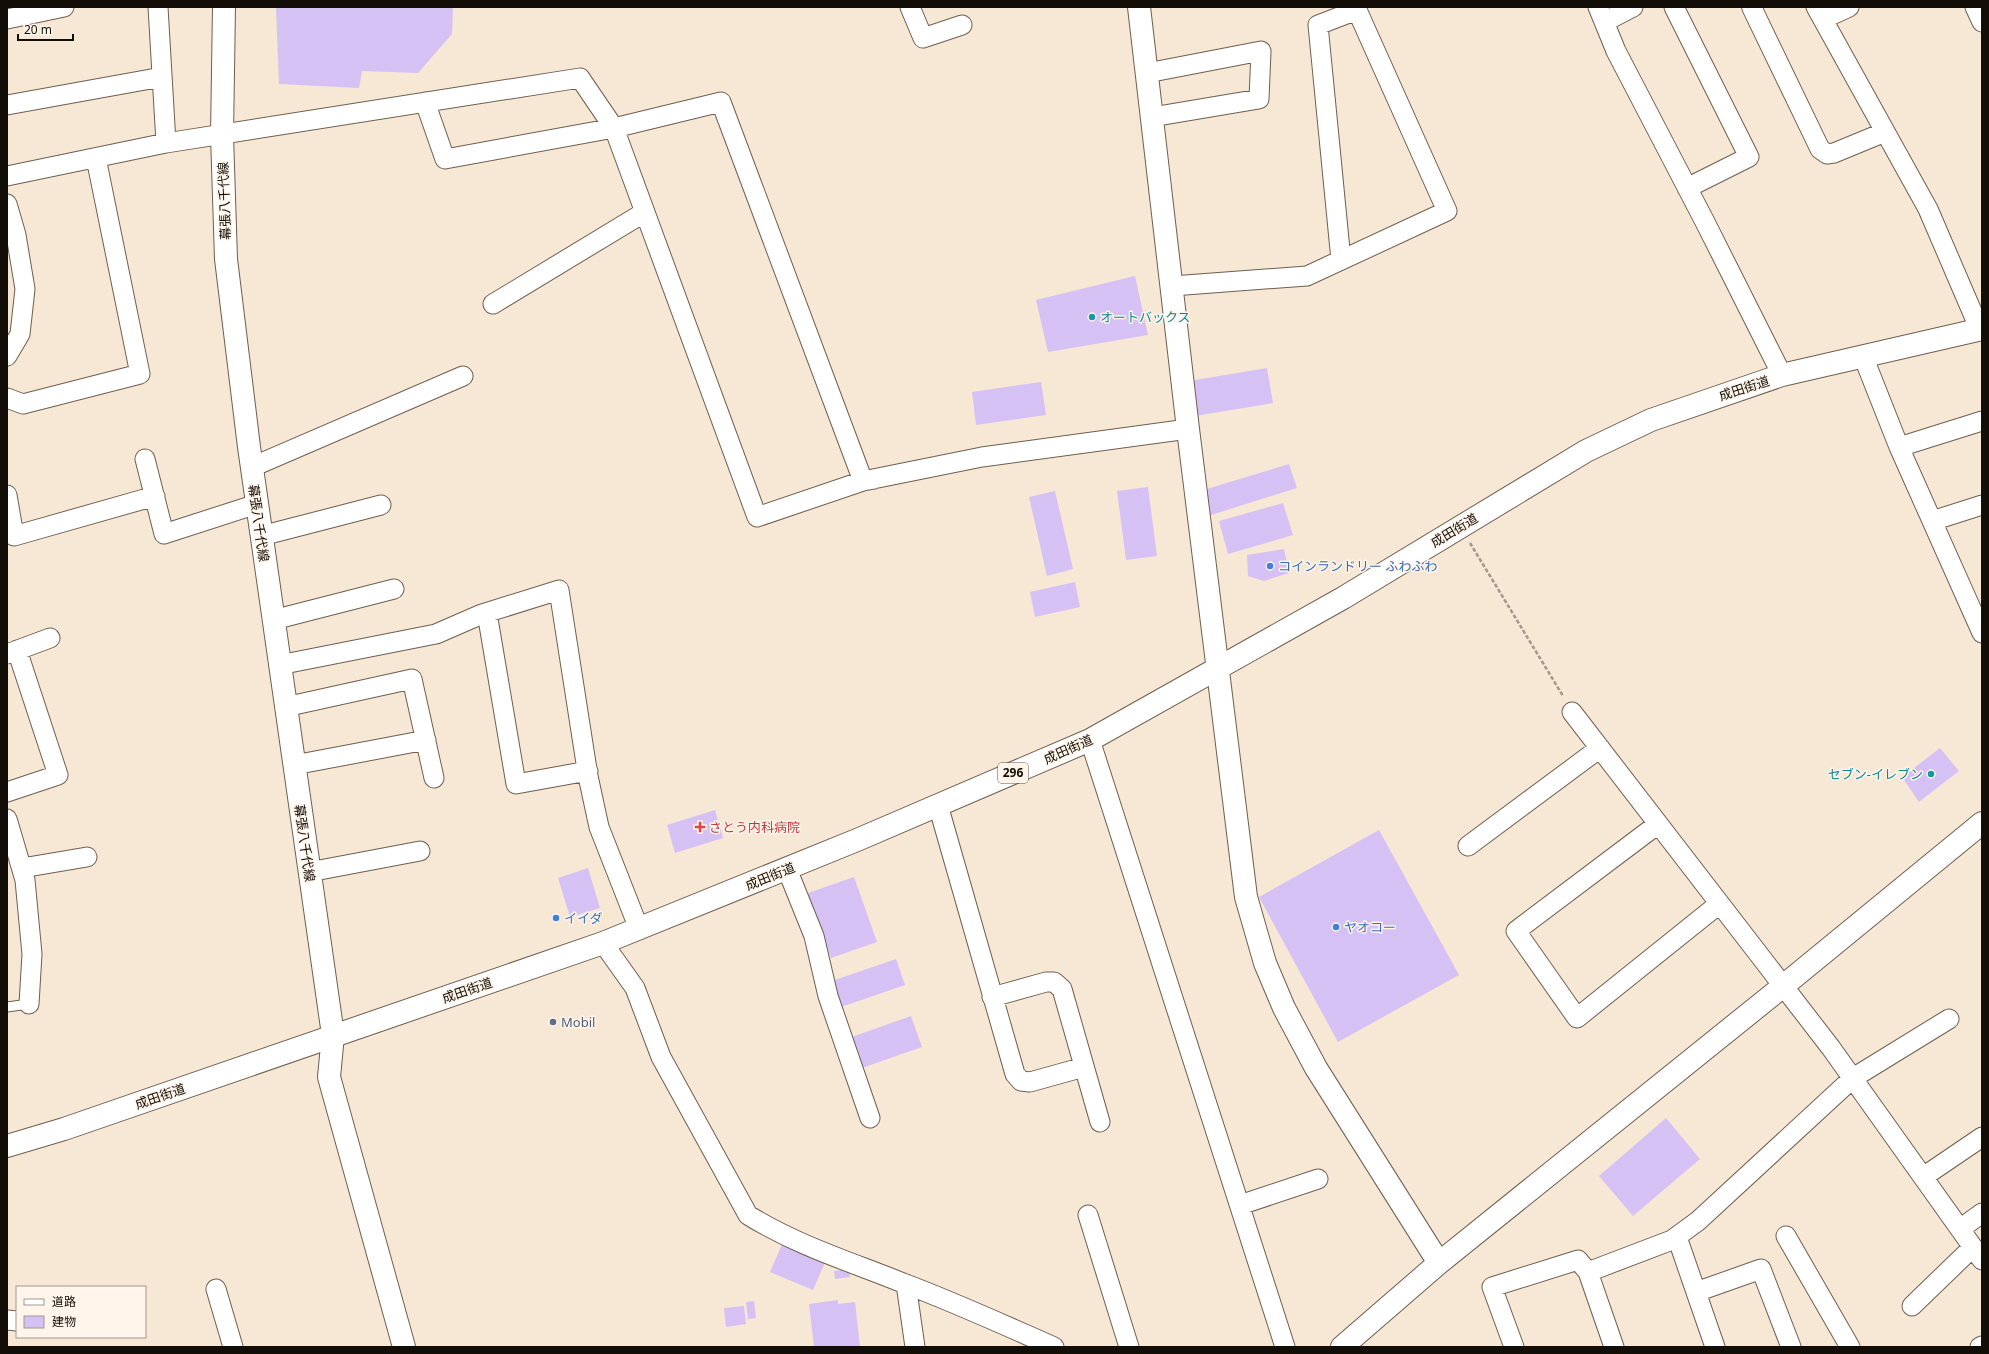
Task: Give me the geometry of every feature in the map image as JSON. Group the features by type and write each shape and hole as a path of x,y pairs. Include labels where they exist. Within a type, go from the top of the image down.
{"main road":[{"name":"幕張八千代線","path":"224,7 222,135 226,259 261,536 333,1035 329,1077 404,1347"},
{"path":"1140,7 1188,429 1246,897 1265,963 1284,1008 1316,1068 1439,1263"},
{"name":"成田街道","path":"7,1146 64,1129 333,1035 603,944 786,869 1090,740 1343,598 1548,472 1620,434 1700,402 1782,375 1981,329"},
{"path":"1342,1347 1439,1263 1982,823"}],"street":[{"path":"7,19 64,7"},
{"path":"158,7 166,143"},
{"path":"910,7 923,38 962,25"},
{"path":"1633,7 1601,14 1616,51 1782,375"},
{"path":"1674,7 1749,157 1687,188"},
{"path":"1753,7 1752,8 1820,149 1827,154 1834,154 1886,132"},
{"path":"1849,7 1820,13 1928,209 1981,329"},
{"path":"1975,7 1982,22"},
{"path":"1172,286 1307,276 1447,211 1357,10 1318,25 1341,260"},
{"path":"1147,73 1261,51 1259,99 1152,117"},
{"path":"7,105 162,77"},
{"path":"7,176 166,143 580,78 614,128 757,517 863,481 982,457 1188,429"},
{"path":"425,102 445,159 614,128 721,102 863,481"},
{"path":"7,398 23,404 140,374 96,158"},
{"path":"7,204 16,235 25,289 20,334 7,356"},
{"path":"493,304 645,212"},
{"path":"1863,356 1932,521 1974,598 1982,633"},
{"path":"252,467 463,376"},
{"path":"1900,447 1982,420"},
{"path":"146,459 164,534 257,504"},
{"path":"7,495 14,536 155,496"},
{"path":"261,536 381,504"},
{"path":"1932,521 1982,505"},
{"path":"273,620 394,589"},
{"path":"279,665 436,634 487,612 559,590 588,771 599,827 639,929"},
{"path":"487,612 516,784 588,771"},
{"path":"7,792 58,775 12,652 50,638"},
{"path":"285,707 412,679 434,778"},
{"path":"1572,712 1853,1078 1978,1254 1912,1306"},
{"path":"294,765 426,740"},
{"path":"1090,740 1285,1347"},
{"path":"1468,846 1600,748"},
{"path":"938,805 1015,1074 1021,1081 1030,1082 1084,1067"},
{"path":"7,819 25,880 32,954 29,1004"},
{"path":"1658,824 1516,932 1577,1018 1719,904"},
{"path":"310,872 420,851"},
{"path":"22,868 87,857"},
{"path":"786,869 814,936 828,996 870,1118"},
{"path":"603,944 635,988 661,1057 748,1215 797,1242 906,1284 1054,1347"},
{"path":"992,996 1046,982 1054,982 1062,989 1100,1122"},
{"path":"1588,1272 1677,1237 1698,1221 1853,1078 1950,1019"},
{"path":"1923,1177 1982,1137"},
{"path":"1240,1206 1318,1179"},
{"path":"1960,1229 1982,1213"},
{"path":"1088,1215 1129,1347"},
{"path":"1786,1236 1850,1347"},
{"path":"1677,1237 1715,1347"},
{"path":"1514,1347 1492,1287 1578,1260 1588,1272 1614,1347"},
{"path":"1696,1292 1761,1269 1791,1347"},
{"path":"906,1284 915,1347"},
{"path":"216,1289 233,1347"}],"lane":[{"path":"7,1007 29,1004"}],"path":[{"path":"1460,526 1572,712"}],"building":[{"path":"276,7 453,7 452,34 418,73 362,71 359,88 279,84"},
{"name":"オートバックス","path":"1135,276 1148,335 1048,352 1036,300"},
{"path":"1267,368 1273,403 1195,416 1189,381"},
{"path":"1041,382 1046,415 976,425 972,392"},
{"path":"1289,464 1297,488 1208,516 1200,491"},
{"path":"1148,487 1157,556 1126,560 1117,491"},
{"path":"1055,491 1073,569 1047,576 1029,497"},
{"path":"1283,503 1293,535 1228,554 1219,521"},
{"path":"1284,549 1289,573 1264,581 1248,576 1247,555"},
{"path":"1075,582 1080,607 1035,617 1030,592"},
{"name":"セブン-イレブン","path":"1940,748 1959,771 1919,802 1902,777"},
{"path":"715,810 723,838 675,853 667,825"},
{"path":"1379,830 1459,975 1338,1042 1259,897"},
{"path":"588,868 600,908 570,917 558,878"},
{"path":"854,877 877,942 831,958 808,893"},
{"path":"896,959 905,985 838,1008 829,982"},
{"path":"911,1016 922,1047 859,1069 849,1038"},
{"path":"1666,1118 1700,1159 1633,1216 1599,1176"},
{"path":"783,1242 826,1260 813,1290 770,1272"},
{"path":"849,1269 850,1277 835,1279 834,1271"},
{"path":"838,1300 838,1304 855,1302 860,1347 814,1347 809,1304"},
{"path":"754,1301 756,1318 748,1319 746,1302"},
{"path":"744,1306 746,1324 726,1327 724,1308"}],"place":[{"name":"オートバックス","path":"1092,317"},
{"name":"コインランドリー ふわふわ","path":"1270,566"},
{"name":"セブン-イレブン","path":"1931,774"},
{"name":"さとう内科病院","path":"700,827"},
{"name":"イイダ","path":"556,918"},
{"name":"ヤオコー","path":"1336,927"},
{"name":"Mobil","path":"553,1022"}]}
